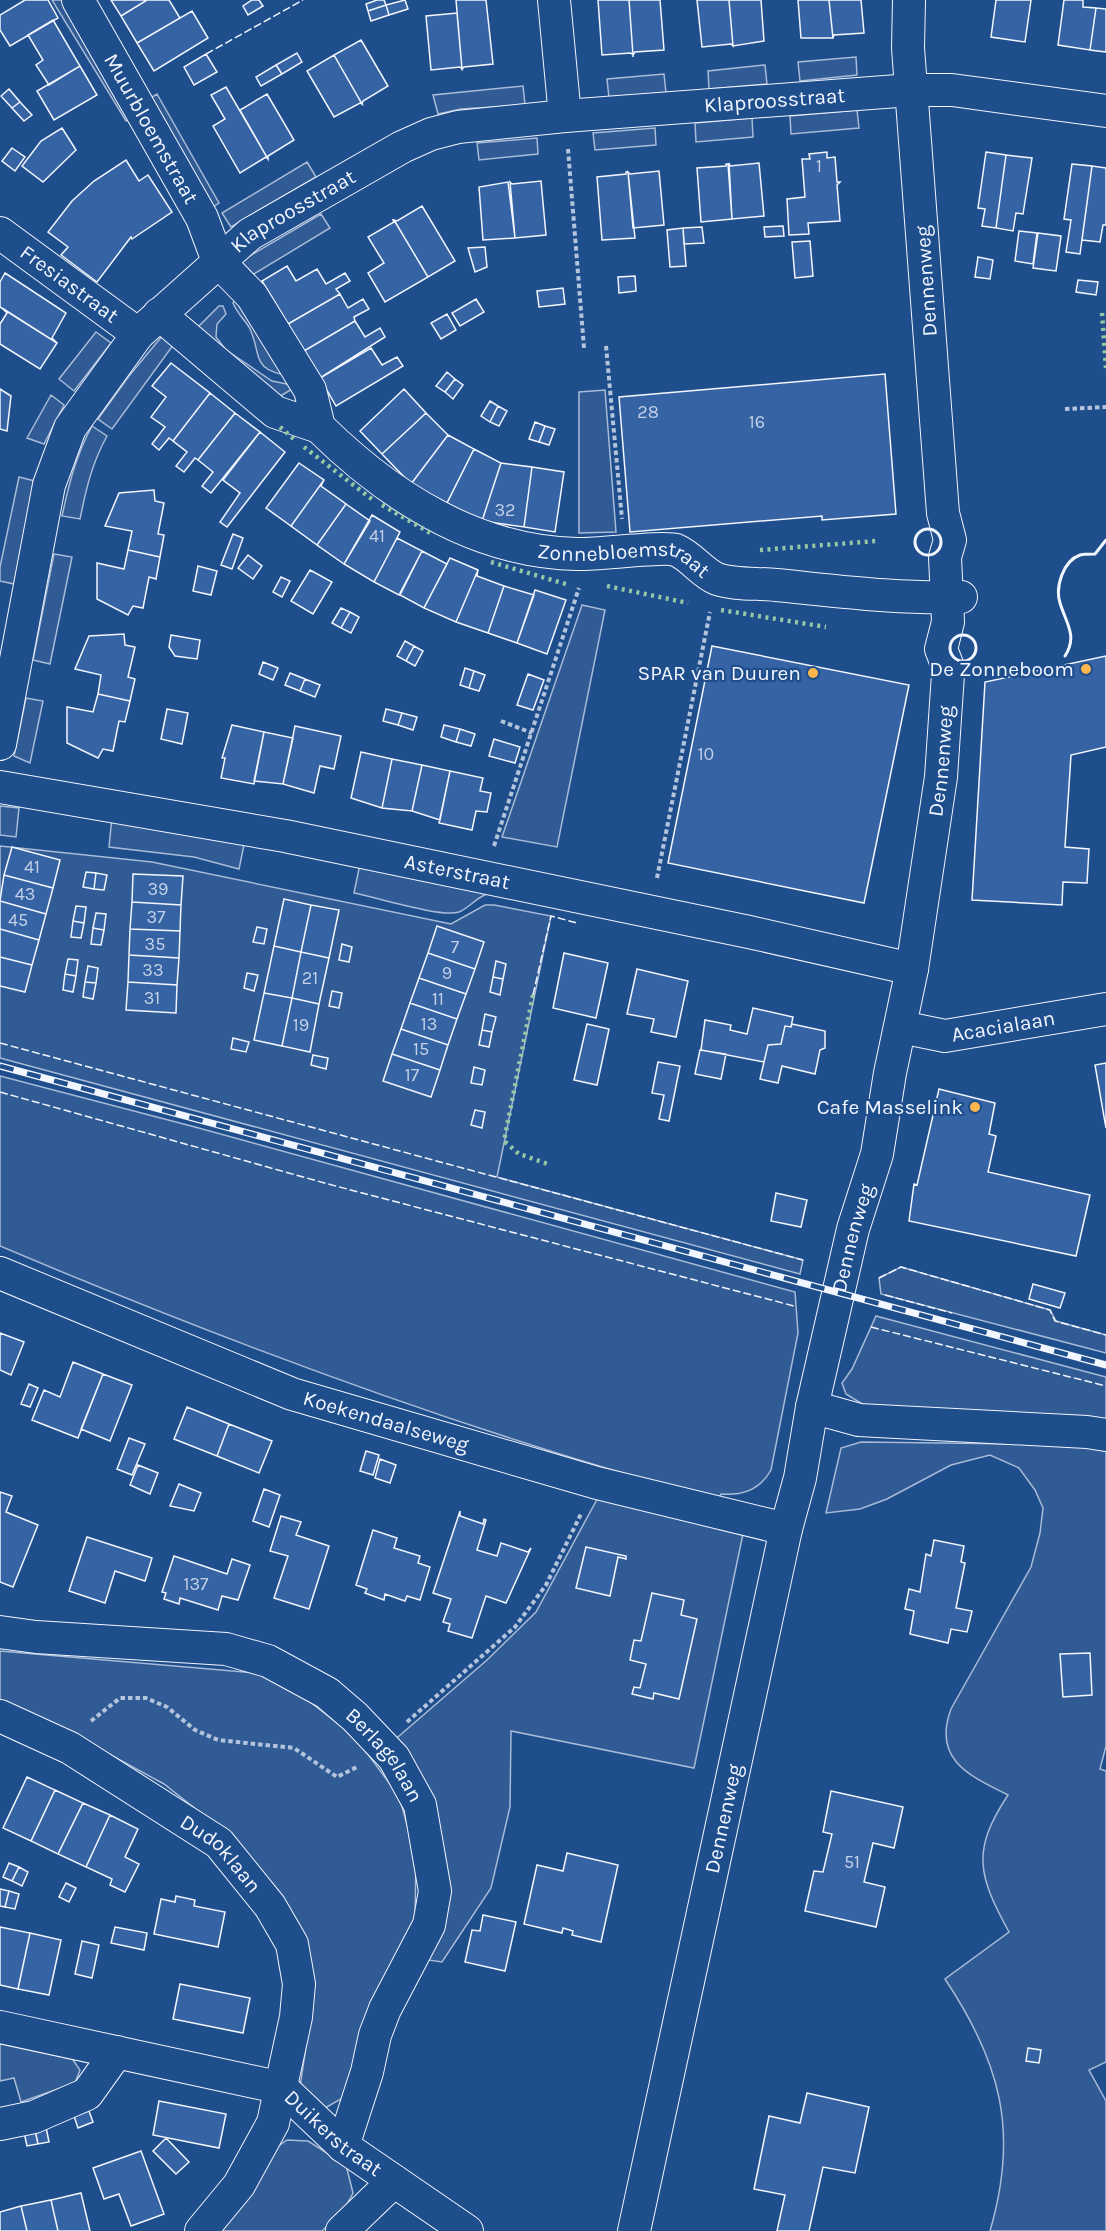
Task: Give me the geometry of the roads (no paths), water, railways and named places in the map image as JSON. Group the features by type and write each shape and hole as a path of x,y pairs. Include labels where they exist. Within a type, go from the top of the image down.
{"street":[{"name":"Muurbloemstraat","path":"78,0 202,218 218,261"},
{"path":"554,0 566,116"},
{"name":"Dennenweg","path":"634,2231 786,1529 800,1478 812,1407 853,1229 877,1154 912,969 941,777 948,667 941,649 954,598 945,557 951,540 944,523 908,48 909,0"},
{"name":"Klaproosstraat","path":"0,744 49,485 69,428 148,324 218,261 250,234 402,147 431,134 458,128 566,116 911,90 952,90 1106,111"},
{"name":"Fresiastraat","path":"0,233 148,324"},
{"path":"218,261 252,296 310,390 319,427"},
{"name":"Zonnebloemstraat","path":"148,324 275,412 319,427 350,457 391,490 427,512 485,538 543,552 578,555 675,549 717,579 909,599 954,598"},
{"name":"Asterstraat","path":"0,786 285,836 912,969"},
{"name":"Acacialaan","path":"900,1027 945,1036 1106,1009"},
{"name":"Koekendaalseweg","path":"0,1273 292,1394 597,1482 786,1529"},
{"path":"812,1407 859,1420 1087,1432 1106,1436"},
{"name":"Berlagelaan","path":"0,1632 36,1637 226,1649 268,1662 327,1693 355,1717 394,1758 420,1804 435,1891 429,1925 385,2009 375,2035 367,2072 343,2146"},
{"name":"Dudoklaan","path":"0,1716 70,1748 219,1843 270,1906 292,1944 299,1984 296,2017 273,2122 239,2185 201,2231"},
{"name":"Duikerstraat","path":"0,2027 282,2088 343,2146 467,2231"},
{"path":"0,2124 34,2117 87,2094 117,2052"},
{"path":"342,2231 394,2181"}],"railway":[{"path":"0,1066 1106,1365"}],"place":[{"name":"De Zonneboom","path":"1086,669"},
{"name":"SPAR van Duuren","path":"813,673"},
{"name":"Cafe Masselink","path":"975,1107"}]}
